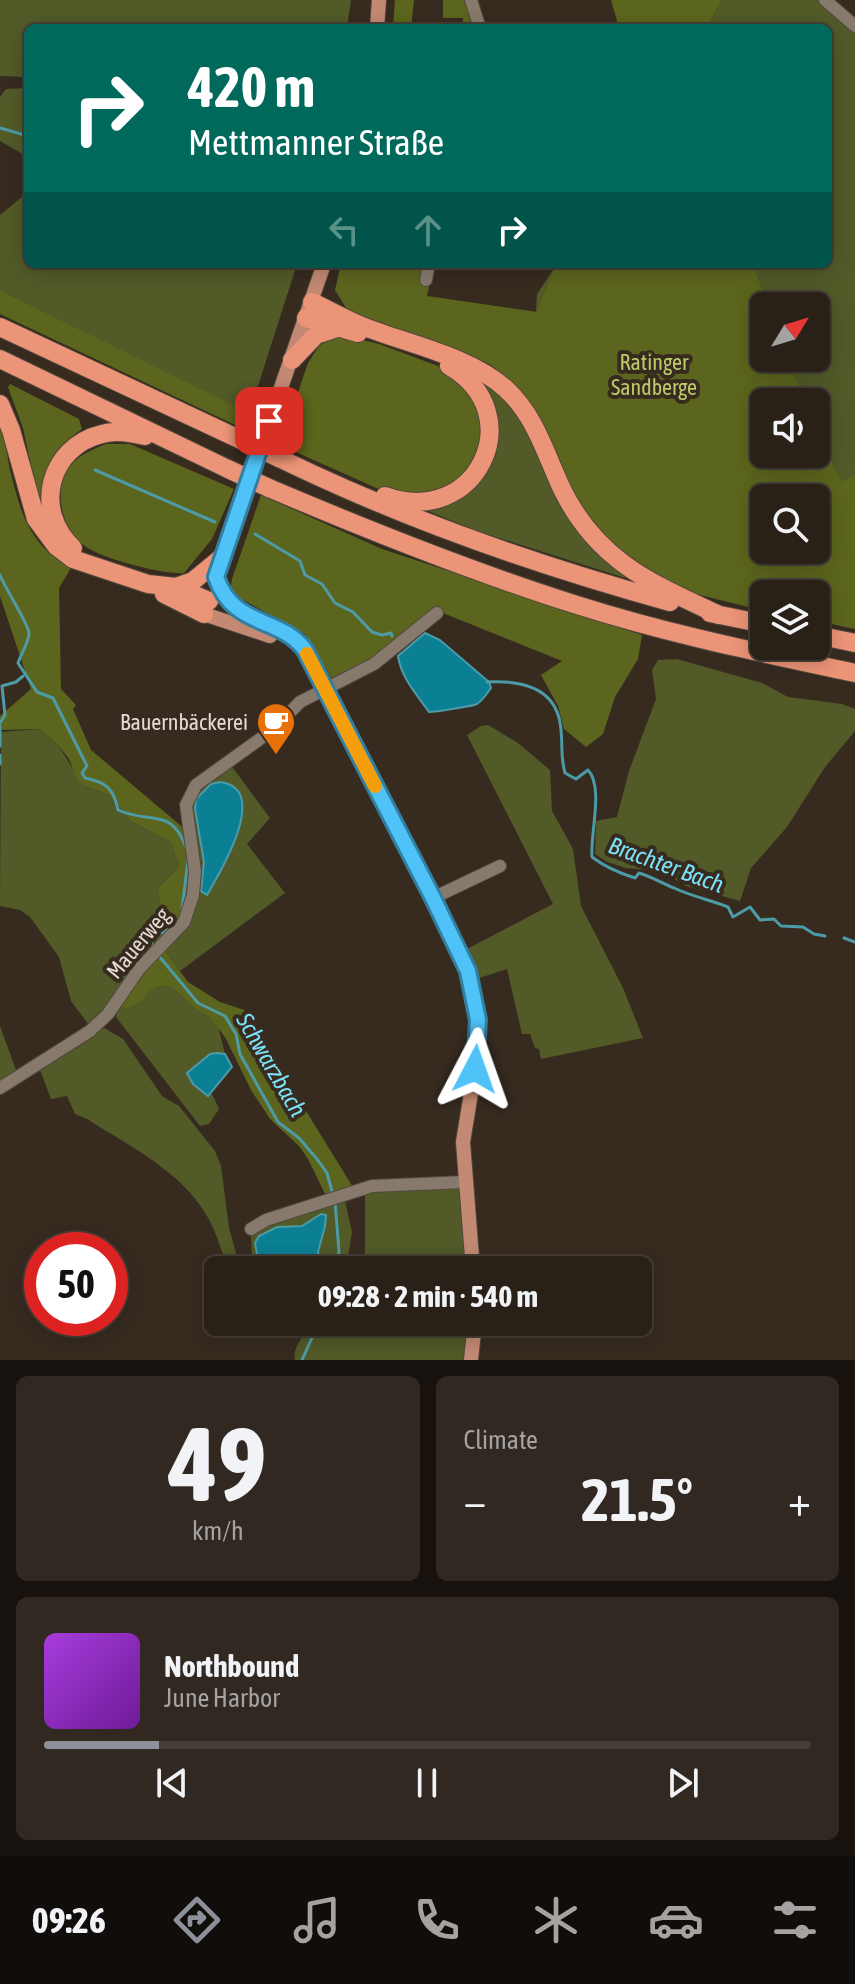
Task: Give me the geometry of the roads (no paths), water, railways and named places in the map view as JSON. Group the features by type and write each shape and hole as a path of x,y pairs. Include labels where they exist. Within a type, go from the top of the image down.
{"highway":[{"path":"309,310 337,328 431,358 464,375 484,403 489,441 483,461 467,483 458,491 436,500 402,500 322,470 311,474"},
{"path":"309,310 470,365 500,384 518,400 531,420 573,509 601,546 624,567 652,584 719,615"},
{"path":"0,327 311,474 454,534 591,580 750,621"},
{"path":"292,360 316,335 337,328"},
{"path":"0,359 269,488 396,542 577,605 724,646 855,673"},
{"path":"0,404 11,430 36,519 64,554 148,584 176,587 193,581 221,558"},
{"path":"85,561 61,535 50,508 52,480 60,461 81,443 111,432 176,443"},
{"path":"148,584 162,594 206,608"},
{"path":"176,587 206,608"},
{"path":"830,638 855,643"}],"main road":[{"path":"377,24 379,0"},
{"path":"206,608 323,268"},
{"path":"216,577 227,601 263,625"},
{"path":"206,608 263,625 299,641 468,971 477,1007 475,1069 463,1142 472,1256"},
{"path":"206,608 286,641 311,661"},
{"path":"471,1360 474,1336"}],"street":[{"path":"471,0 479,24"},
{"path":"825,0 855,26"},
{"path":"426,280 428,268"},
{"path":"325,688 374,664 437,613"},
{"name":"Mauerweg","path":"0,1088 90,1031 108,1014 125,987 184,922 193,895 195,858 186,815 187,799 193,790 210,774 274,729 300,702 325,688"},
{"path":"433,898 500,866"},
{"path":"251,1229 266,1220 334,1197 391,1183 465,1182"}],"water":[{"path":"425,633 440,640 489,682 491,688 477,704 429,712 414,692 398,656"},
{"path":"220,782 235,788 242,799 242,815 230,852 207,895 201,891 204,862 196,799 211,784"},
{"path":"210,1054 225,1054 232,1067 208,1096 193,1084 187,1073"},
{"path":"321,1214 326,1215 319,1256 257,1256 255,1243 259,1236 277,1227 302,1226"}],"waterway":[{"path":"0,128 24,135"},
{"name":"Brachter Bach","path":"95,470 215,522"},
{"name":"Brachter Bach","path":"255,534 300,561 305,575 322,584 335,603 353,612 372,632 382,635 391,633 392,636"},
{"name":"Schwarzbach","path":"0,575 29,633 18,663 37,692 53,698 87,766 82,773 85,778 108,788 118,810 168,822 175,827 187,850"},
{"path":"0,723 5,715 2,686 16,682 23,676"},
{"name":"Brachter Bach","path":"487,682 525,685 553,704 561,730 565,773 576,779 588,770 593,778 596,799 592,857 623,874 635,878 639,873 728,907 733,917 750,907 760,920 774,919 781,926 803,927 825,936"},
{"path":"0,726 0,746"},
{"path":"0,755 0,764"},
{"name":"Schwarzbach","path":"182,909 188,861"},
{"name":"Schwarzbach","path":"154,950 151,942 154,936 170,929"},
{"name":"Brachter Bach","path":"844,938 855,942"},
{"name":"Schwarzbach","path":"159,956 198,1003 225,1016 236,1034 240,1054 278,1122 299,1138 317,1159 327,1173 333,1195"},
{"name":"Schwarzbach","path":"335,1202 338,1256"},
{"name":"Schwarzbach","path":"302,1360 313,1336"}],"place":[{"name":"Bauernbäckerei","path":"276,756"}],"park label":[{"name":"Ratinger Sandberge","path":"654,374"}]}
